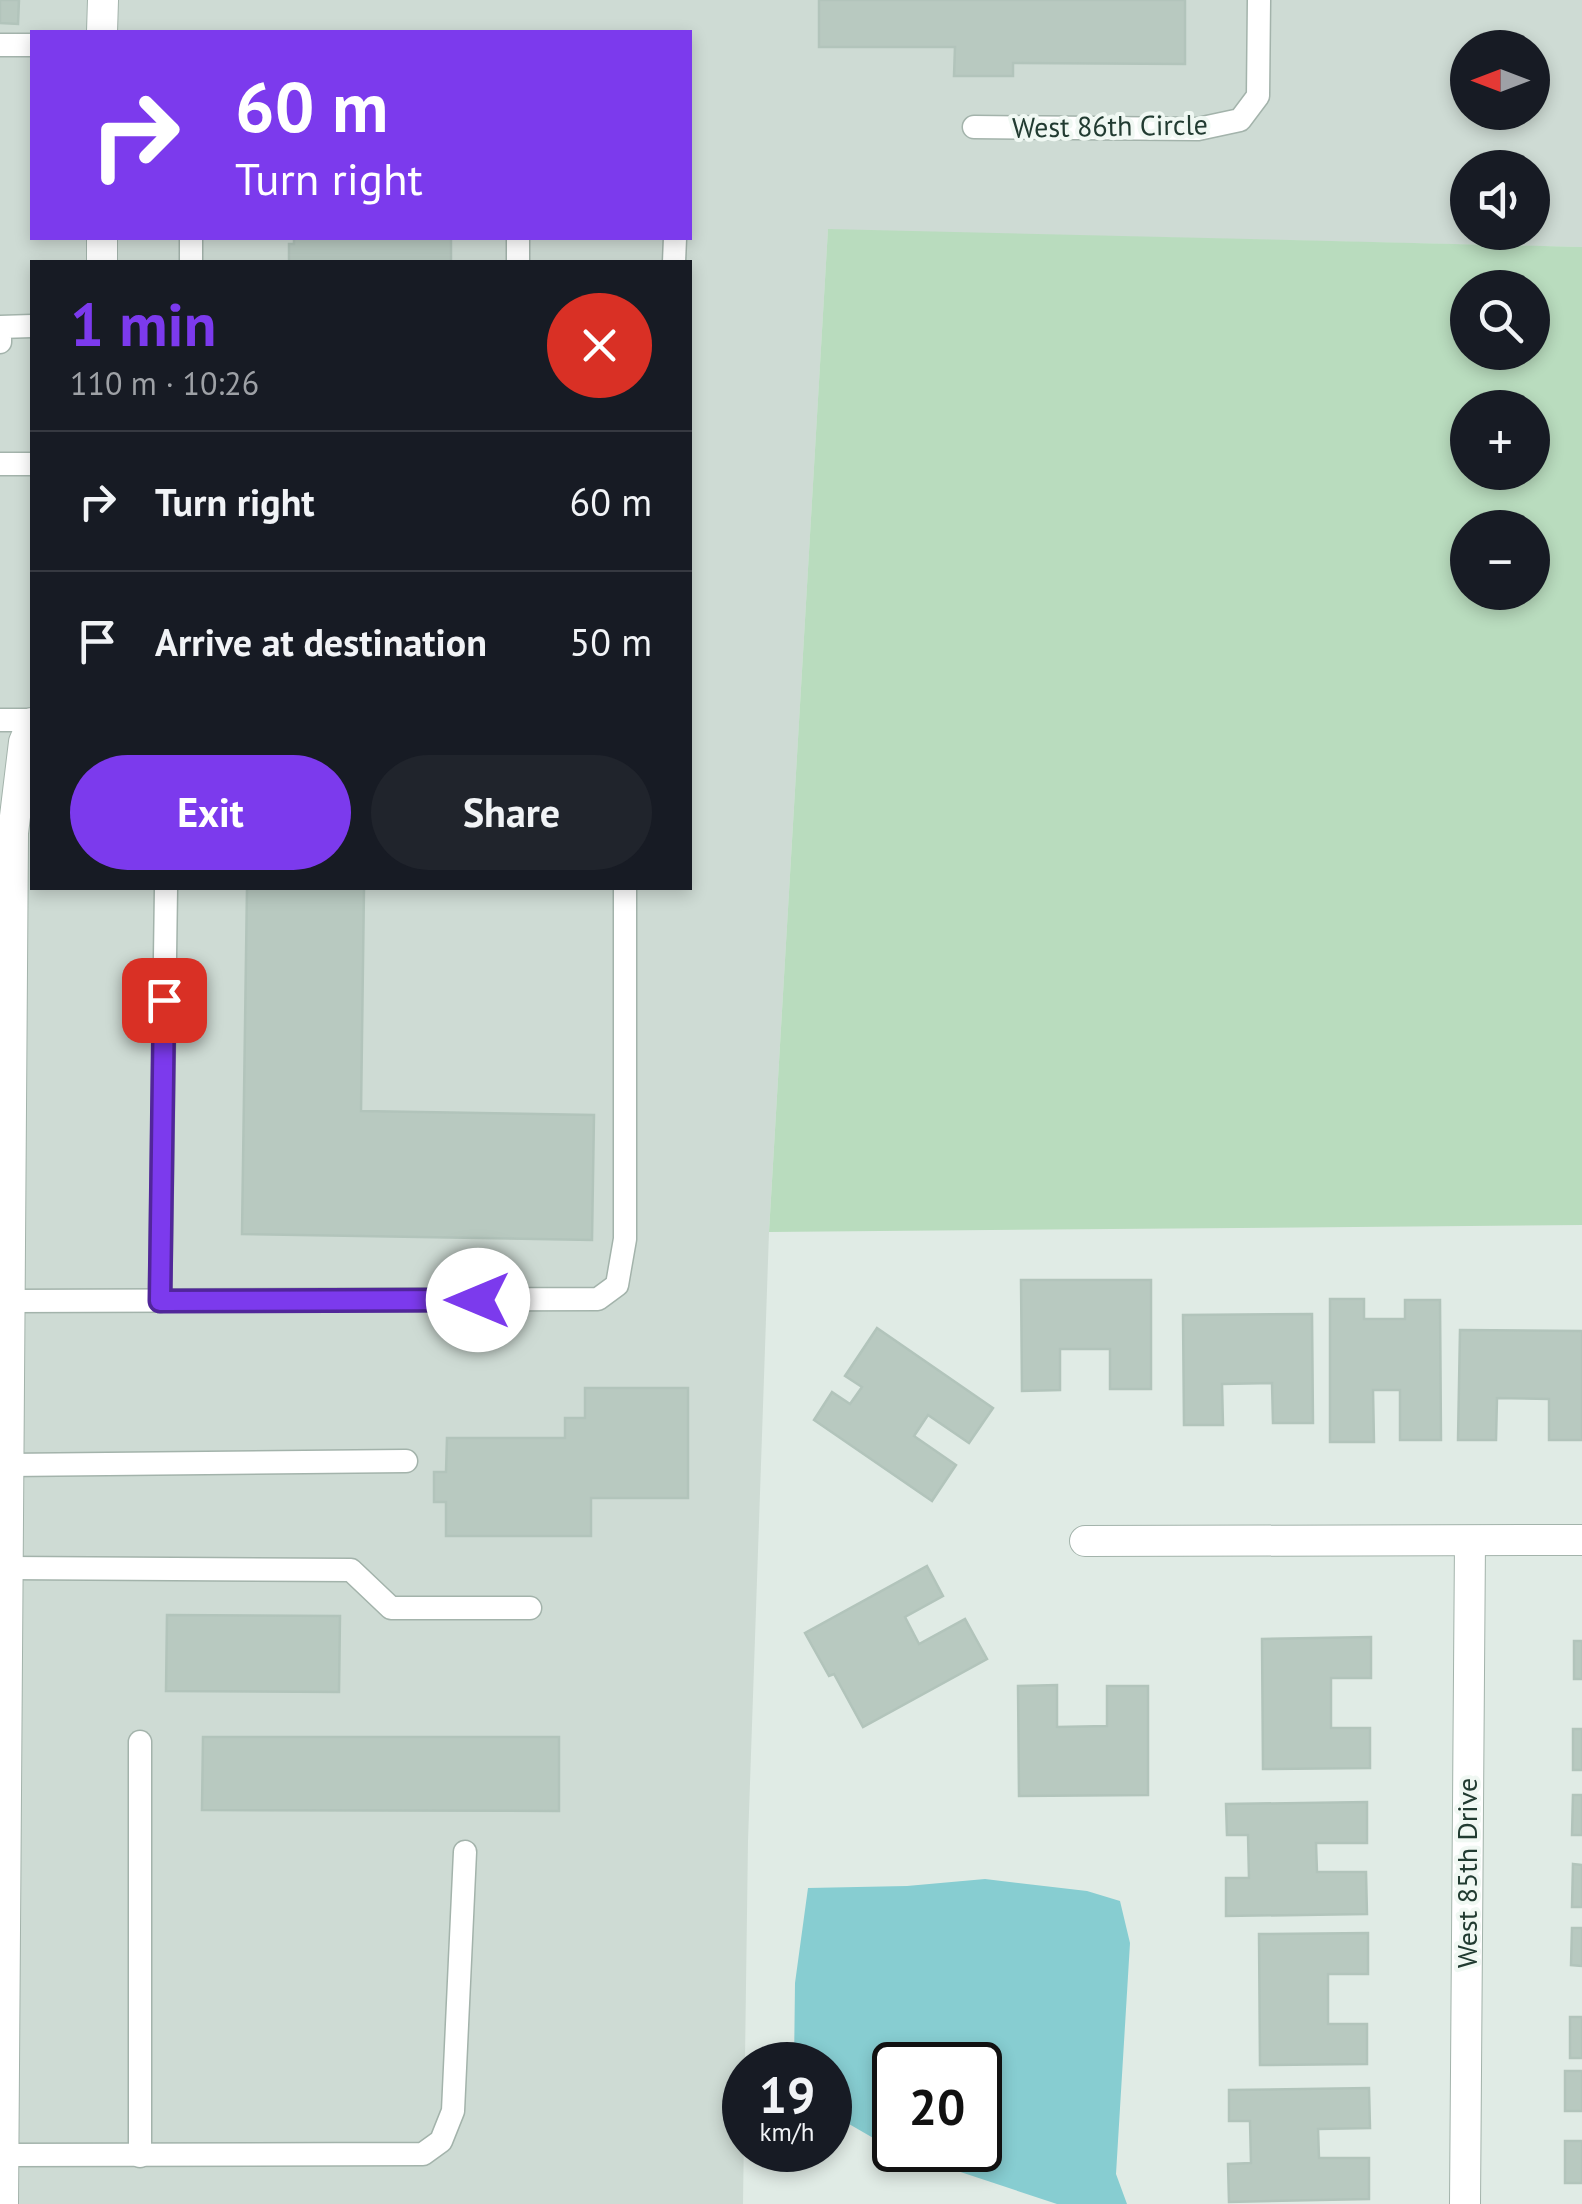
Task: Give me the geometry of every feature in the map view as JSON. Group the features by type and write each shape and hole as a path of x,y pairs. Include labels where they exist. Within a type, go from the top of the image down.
{"street":[{"path":"102,0 102,30"},
{"path":"2,2204 3,1732 8,1568 4,1532 8,1465 6,831 30,726"},
{"path":"1085,1541 1582,1540"},
{"name":"West 85th Drive","path":"1465,2204 1470,1541"}],"lane":[{"name":"West 86th Circle","path":"974,128 1198,129 1240,120 1258,96 1259,0"},
{"path":"0,45 30,45"},
{"path":"0,342 0,327 30,326"},
{"path":"0,464 30,464"},
{"path":"0,720 30,721"},
{"path":"160,1301 166,890"},
{"path":"6,1290 160,1301 598,1299 617,1285 625,1238 626,890"},
{"path":"8,1465 406,1461"},
{"path":"8,1568 351,1570 391,1608 530,1608"},
{"path":"140,1742 140,2156"},
{"path":"3,2154 423,2154 441,2140 453,2111 466,1852"}],"shaded area":[{"path":"0,0 1582,0 1582,247 1550,246 1550,150 1450,150 1450,244 828,230 769,1232 748,1841 745,2042 722,2042 722,2172 743,2172 743,2204 0,2204"}],"green space":[{"path":"828,229 1450,244 1450,250 1582,247 1582,1225 769,1232"}],"water":[{"path":"985,1879 1087,1891 1120,1901 1130,1943 1116,2174 1127,2204 1057,2204 960,2172 1002,2172 1002,2042 872,2042 872,2137 852,2126 852,2042 794,2042 795,1983 808,1888 907,1886"}],"building":[{"path":"0,0 19,0 18,24 0,23"},
{"path":"819,0 1185,0 1185,64 1013,63 1013,76 954,76 955,47 819,47"},
{"path":"294,240 451,240 451,260 289,260 289,244 294,244"},
{"path":"247,890 364,890 361,1111 594,1115 592,1240 242,1234"},
{"path":"1021,1280 1151,1280 1151,1389 1110,1389 1110,1349 1060,1349 1060,1390 1022,1391"},
{"path":"1330,1299 1364,1299 1364,1319 1405,1319 1405,1300 1440,1300 1441,1440 1400,1440 1400,1390 1373,1390 1374,1442 1330,1442"},
{"path":"1312,1314 1313,1423 1273,1423 1272,1383 1222,1384 1223,1425 1184,1425 1183,1315"},
{"path":"877,1328 993,1408 969,1443 928,1415 914,1436 956,1465 932,1501 814,1420 832,1392 850,1404 862,1387 845,1376"},
{"path":"1460,1330 1582,1331 1582,1440 1549,1440 1549,1399 1497,1398 1496,1440 1458,1440"},
{"path":"585,1388 688,1388 688,1498 591,1498 591,1536 446,1536 446,1502 434,1502 434,1472 446,1472 447,1438 565,1438 565,1418 585,1418"},
{"path":"927,1566 943,1596 905,1617 919,1644 965,1619 987,1659 863,1727 834,1674 829,1676 805,1633"},
{"path":"167,1615 340,1616 339,1692 166,1691"},
{"path":"1371,1637 1371,1678 1331,1678 1331,1728 1370,1728 1370,1768 1263,1769 1262,1639"},
{"path":"1574,1641 1582,1641 1582,1679 1574,1679"},
{"path":"1057,1685 1057,1727 1107,1726 1107,1686 1148,1686 1148,1795 1019,1796 1018,1686"},
{"path":"1573,1729 1582,1729 1582,1770 1573,1770"},
{"path":"203,1737 559,1737 559,1811 202,1810"},
{"path":"1573,1795 1582,1795 1582,1835 1572,1835"},
{"path":"1367,1802 1367,1843 1316,1843 1317,1872 1366,1872 1367,1914 1226,1916 1226,1878 1249,1878 1248,1835 1227,1835 1226,1804"},
{"path":"1573,1864 1582,1865 1582,1907 1572,1907"},
{"path":"1572,1928 1582,1928 1582,1966 1571,1965"},
{"path":"1368,1933 1368,1974 1328,1974 1328,2024 1367,2024 1367,2064 1260,2065 1259,1934"},
{"path":"1570,2017 1582,2017 1582,2058 1570,2058"},
{"path":"1565,2071 1582,2071 1582,2111 1565,2111"},
{"path":"1369,2088 1370,2128 1318,2129 1319,2158 1369,2158 1369,2199 1229,2202 1228,2164 1251,2163 1250,2121 1229,2121 1229,2090"},
{"path":"1565,2141 1582,2141 1582,2183 1565,2183"}],"route":[{"path":"164,1000 160,1301 478,1300"}]}
